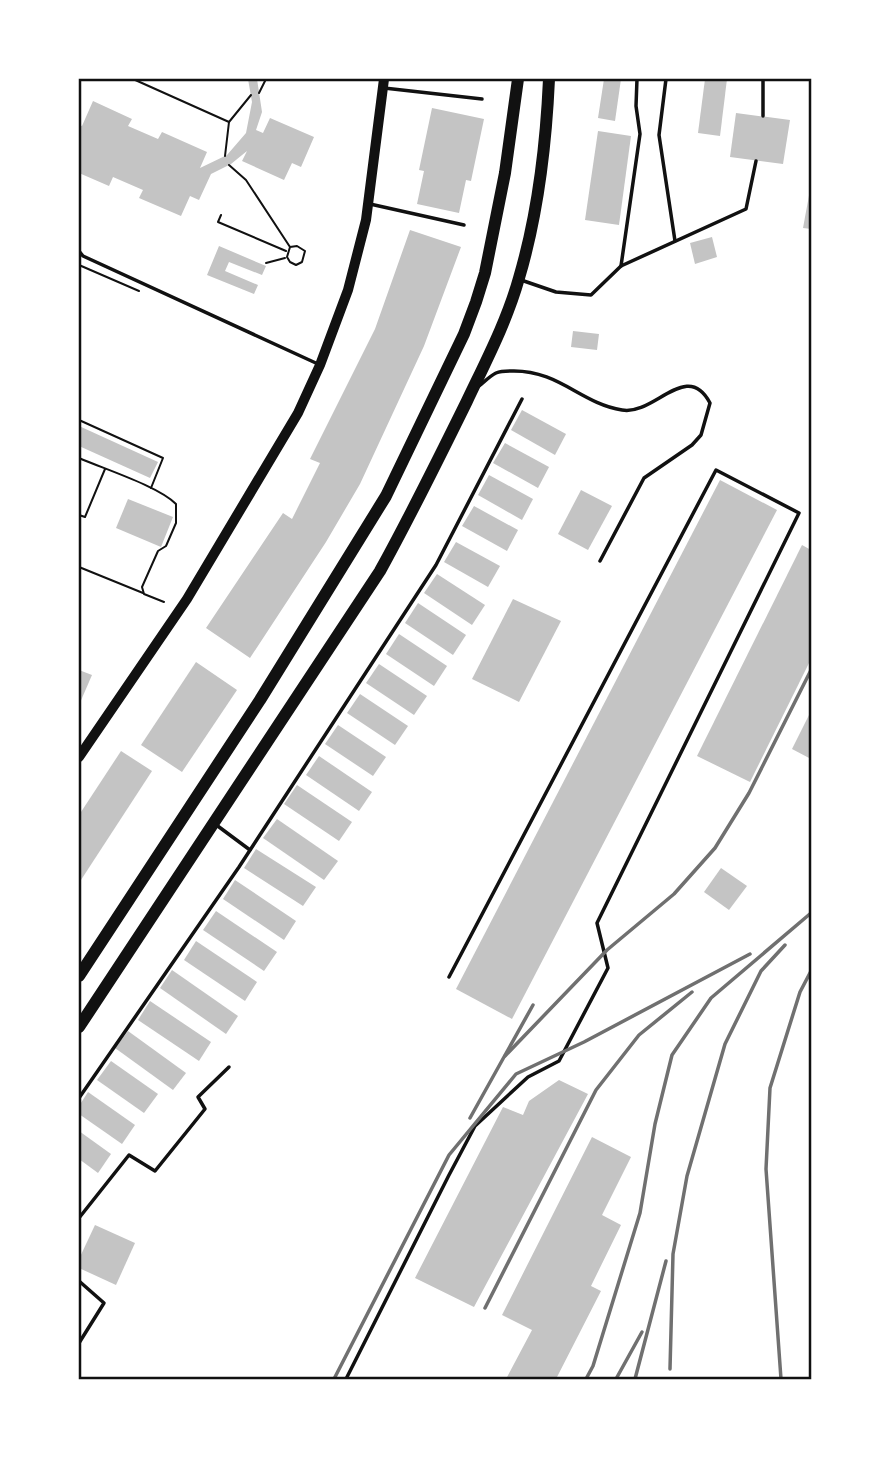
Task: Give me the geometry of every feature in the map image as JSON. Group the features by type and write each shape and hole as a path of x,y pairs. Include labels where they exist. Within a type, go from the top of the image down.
{"main road":[{"path":"79,976 260,701 351,556 411,446 477,302 505,173 518,79"},
{"path":"79,1027 380,571 412,515 490,354 519,279 540,180 549,79"}],"street":[{"path":"79,757 187,599 298,413 320,365 348,289 368,204 384,84"}],"lane":[{"path":"621,266 640,134 636,106 637,79"},
{"path":"666,79 659,135 675,241"},
{"path":"763,79 763,116"},
{"path":"384,84 482,99"},
{"path":"519,279 556,292 591,295 621,266 746,209 756,161"},
{"path":"368,204 464,225"},
{"path":"79,251 83,256 320,365"},
{"path":"472,391 499,372 525,371 551,377 606,408 626,411 640,410 680,386 694,387 704,392 710,403 701,435 692,445 644,478 600,561"},
{"path":"79,1098 250,850 436,565 522,400"},
{"path":"346,1379 475,1126 528,1076 559,1061 608,968 597,923 799,513 716,470 449,977"},
{"path":"214,823 250,850"},
{"path":"79,1218 130,1155 155,1171 205,1109 198,1097 229,1067"},
{"path":"79,1281 104,1303 79,1343"}],"path":[{"path":"133,79 229,122"},
{"path":"259,93 266,79"},
{"path":"225,156 229,122 251,95"},
{"path":"229,165 246,180 290,247"},
{"path":"221,215 218,222 287,251"},
{"path":"290,247 302,247 305,257 302,262 296,265 290,262 287,251 290,247"},
{"path":"266,263 287,257"},
{"path":"79,420 163,457 150,489"},
{"path":"79,458 170,498 176,504 176,523 166,546 158,551 142,587 144,594"},
{"path":"79,515 85,517 105,469"},
{"path":"79,568 164,602"}],"building":[{"path":"248,79 257,79 262,112 256,130 263,133 270,118 314,137 301,167 292,163 284,180 242,161 247,151 231,164 211,174 199,200 190,196 181,216 139,198 143,190 113,177 109,186 79,173 79,125 82,126 93,101 132,119 128,126 158,139 162,132 207,152 200,168 227,155 246,133 252,102"},
{"path":"604,79 621,79 615,121 598,118"},
{"path":"705,79 727,79 720,136 698,133"},
{"path":"432,108 484,119 471,181 466,180 459,213 417,204 424,171 419,170"},
{"path":"736,113 790,120 783,164 730,157"},
{"path":"598,131 631,136 619,225 585,220"},
{"path":"811,191 811,229 803,228"},
{"path":"410,230 461,247 424,346 360,484 326,542 250,658 206,628 283,513 292,519 320,463 310,459 375,329"},
{"path":"712,237 717,257 695,264 690,243"},
{"path":"219,246 266,266 262,275 229,262 225,271 258,285 254,294 207,275"},
{"path":"573,331 599,334 597,350 571,347"},
{"path":"522,410 566,434 555,455 511,430"},
{"path":"79,426 158,462 150,478 79,446"},
{"path":"505,443 549,467 538,488 493,463"},
{"path":"489,475 533,499 522,520 478,495"},
{"path":"720,480 777,510 512,1019 456,989"},
{"path":"581,490 612,506 588,550 558,534"},
{"path":"128,499 173,517 161,547 116,528"},
{"path":"474,506 518,530 507,551 462,526"},
{"path":"456,542 500,566 488,587 444,562"},
{"path":"802,545 811,550 811,659 750,782 697,756"},
{"path":"437,574 485,605 472,625 424,593"},
{"path":"513,599 561,621 519,702 472,679"},
{"path":"418,603 466,635 453,655 405,623"},
{"path":"399,634 447,666 434,686 386,654"},
{"path":"196,662 237,690 182,772 141,745"},
{"path":"379,664 427,696 414,715 366,683"},
{"path":"79,670 92,675 79,705"},
{"path":"360,694 408,726 395,745 347,713"},
{"path":"811,711 811,759 792,749"},
{"path":"338,725 386,757 373,776 325,744"},
{"path":"121,751 152,771 79,883 79,815"},
{"path":"319,756 372,792 359,811 306,775"},
{"path":"297,785 352,822 339,841 284,804"},
{"path":"277,819 338,861 324,880 263,838"},
{"path":"256,849 316,887 303,906 244,868"},
{"path":"721,868 747,886 729,910 704,892"},
{"path":"235,880 296,921 284,940 223,899"},
{"path":"216,911 277,952 264,971 203,930"},
{"path":"196,941 257,982 245,1001 184,960"},
{"path":"172,970 238,1016 226,1034 160,988"},
{"path":"150,1001 211,1042 199,1061 138,1020"},
{"path":"128,1031 186,1073 173,1090 115,1048"},
{"path":"111,1061 158,1094 144,1113 97,1080"},
{"path":"559,1080 588,1094 474,1307 415,1278 503,1107 523,1115 529,1101"},
{"path":"88,1092 135,1125 122,1144 79,1114 79,1106"},
{"path":"79,1131 111,1154 98,1173 79,1159"},
{"path":"592,1137 631,1157 602,1215 621,1225 591,1286 601,1291 556,1379 506,1379 532,1330 502,1315"},
{"path":"95,1225 135,1243 116,1285 79,1268 79,1259"}],"railway":[{"path":"505,1056 607,950 674,894 715,848 749,793 811,670"},
{"path":"586,1379 593,1366 640,1213 655,1124 672,1055 711,998 811,913"},
{"path":"670,1369 673,1254 687,1176 725,1044 761,971 785,945"},
{"path":"334,1379 449,1155 516,1074 584,1042 750,954"},
{"path":"781,1379 766,1169 770,1088 800,992 811,971"},
{"path":"485,1308 596,1090 639,1035 692,992"},
{"path":"470,1118 533,1005"},
{"path":"635,1379 666,1261"},
{"path":"616,1379 642,1332"}]}
